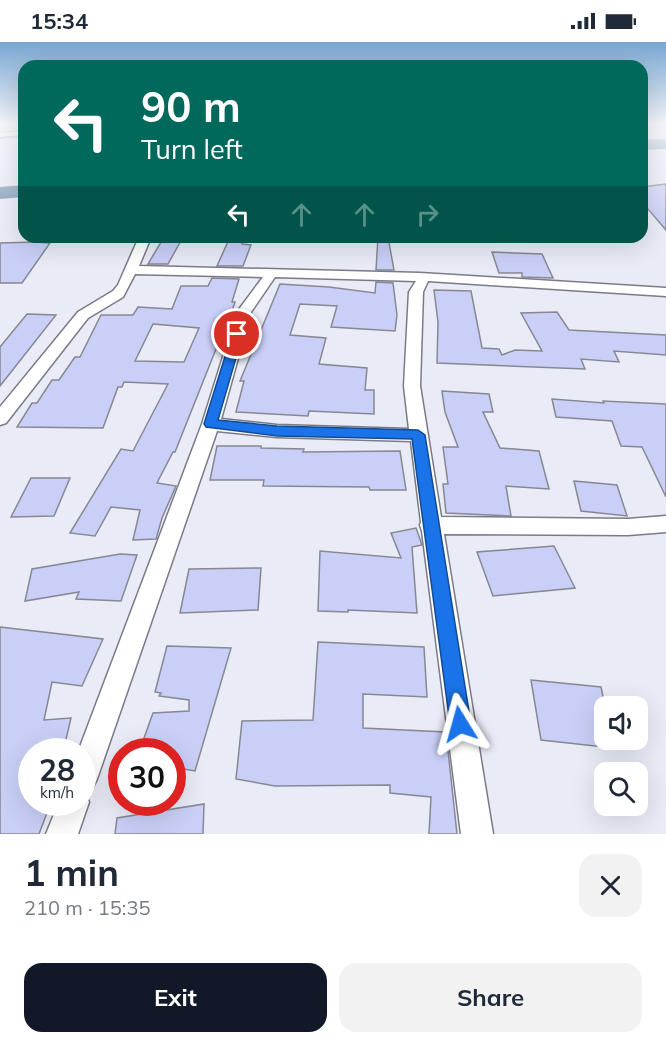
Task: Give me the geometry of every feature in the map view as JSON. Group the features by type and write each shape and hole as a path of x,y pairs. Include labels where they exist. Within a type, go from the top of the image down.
{"street":[{"path":"0,419 83,315 118,294 124,286 142,243"},
{"path":"131,270 423,279 666,292"},
{"path":"96,740 211,424 244,312 272,273"},
{"path":"423,279 416,292 412,386 430,525 477,834"},
{"path":"211,424 277,431 418,435"},
{"path":"430,525 628,526 666,524"},
{"path":"62,834 69,816"}],"building":[{"path":"666,184 666,230 648,209 648,186"},
{"path":"0,243 50,243 22,283 0,283"},
{"path":"160,243 180,243 168,264 148,264"},
{"path":"227,243 251,245 243,266 217,266"},
{"path":"378,243 389,243 394,270 376,270"},
{"path":"492,252 542,254 553,278 522,277 522,273 499,273"},
{"path":"212,278 239,279 232,302 235,302 222,340 220,339 175,452 157,483 176,486 162,518 156,539 133,540 140,510 111,507 95,536 70,533 121,449 133,451 168,384 124,382 122,387 118,387 103,428 17,427 32,403 37,403 52,380 59,380 75,357 80,357 101,315 133,315 138,307 172,309 181,286 208,286","holes":["153,324 199,328 184,362 135,361"]},
{"path":"376,282 393,283 397,315 395,331 331,327 337,306 300,304 290,335 326,338 319,364 367,368 365,390 374,390 374,414 309,411 308,416 236,412 244,381 240,381 280,284 375,293"},
{"path":"434,290 471,291 482,348 499,349 502,355 515,350 542,351 521,313 557,312 569,330 666,335 666,355 614,351 619,362 581,359 585,369 437,363 438,322"},
{"path":"27,314 56,315 0,386 0,347"},
{"path":"442,391 489,394 493,412 483,412 500,448 539,451 549,489 506,486 511,516 446,513 443,484 448,484 443,447 458,447 445,412"},
{"path":"552,399 666,404 666,497 642,447 621,446 612,421 556,417"},
{"path":"217,446 304,449 303,452 400,451 406,490 370,490 369,487 263,486 264,480 210,480"},
{"path":"31,478 70,478 54,516 11,517"},
{"path":"574,481 617,485 627,516 581,511"},
{"path":"416,528 422,545 412,547 417,613 318,611 320,551 401,558 391,533"},
{"path":"554,546 575,588 493,596 477,552"},
{"path":"120,554 137,555 121,601 76,599 79,592 25,601 32,569"},
{"path":"261,568 258,610 180,613 189,569"},
{"path":"0,627 103,639 82,686 52,682 44,720 71,718 66,738 18,738 18,816 46,816 39,834 0,834"},
{"path":"318,642 424,647 427,697 363,694 363,728 446,732 457,834 429,834 431,797 390,793 390,785 275,786 236,779 242,721 313,720"},
{"path":"167,646 231,648 195,771 186,769 186,738 144,738 153,713 189,711 189,700 159,696 161,693 155,692"},
{"path":"531,680 601,687 603,696 594,696 594,746 541,740"},
{"path":"204,804 203,834 115,834 117,818 186,816 186,807"}],"waterway":[{"path":"0,193 18,192"}],"route":[{"path":"237,334 211,424 277,431 418,435 460,724"}]}
